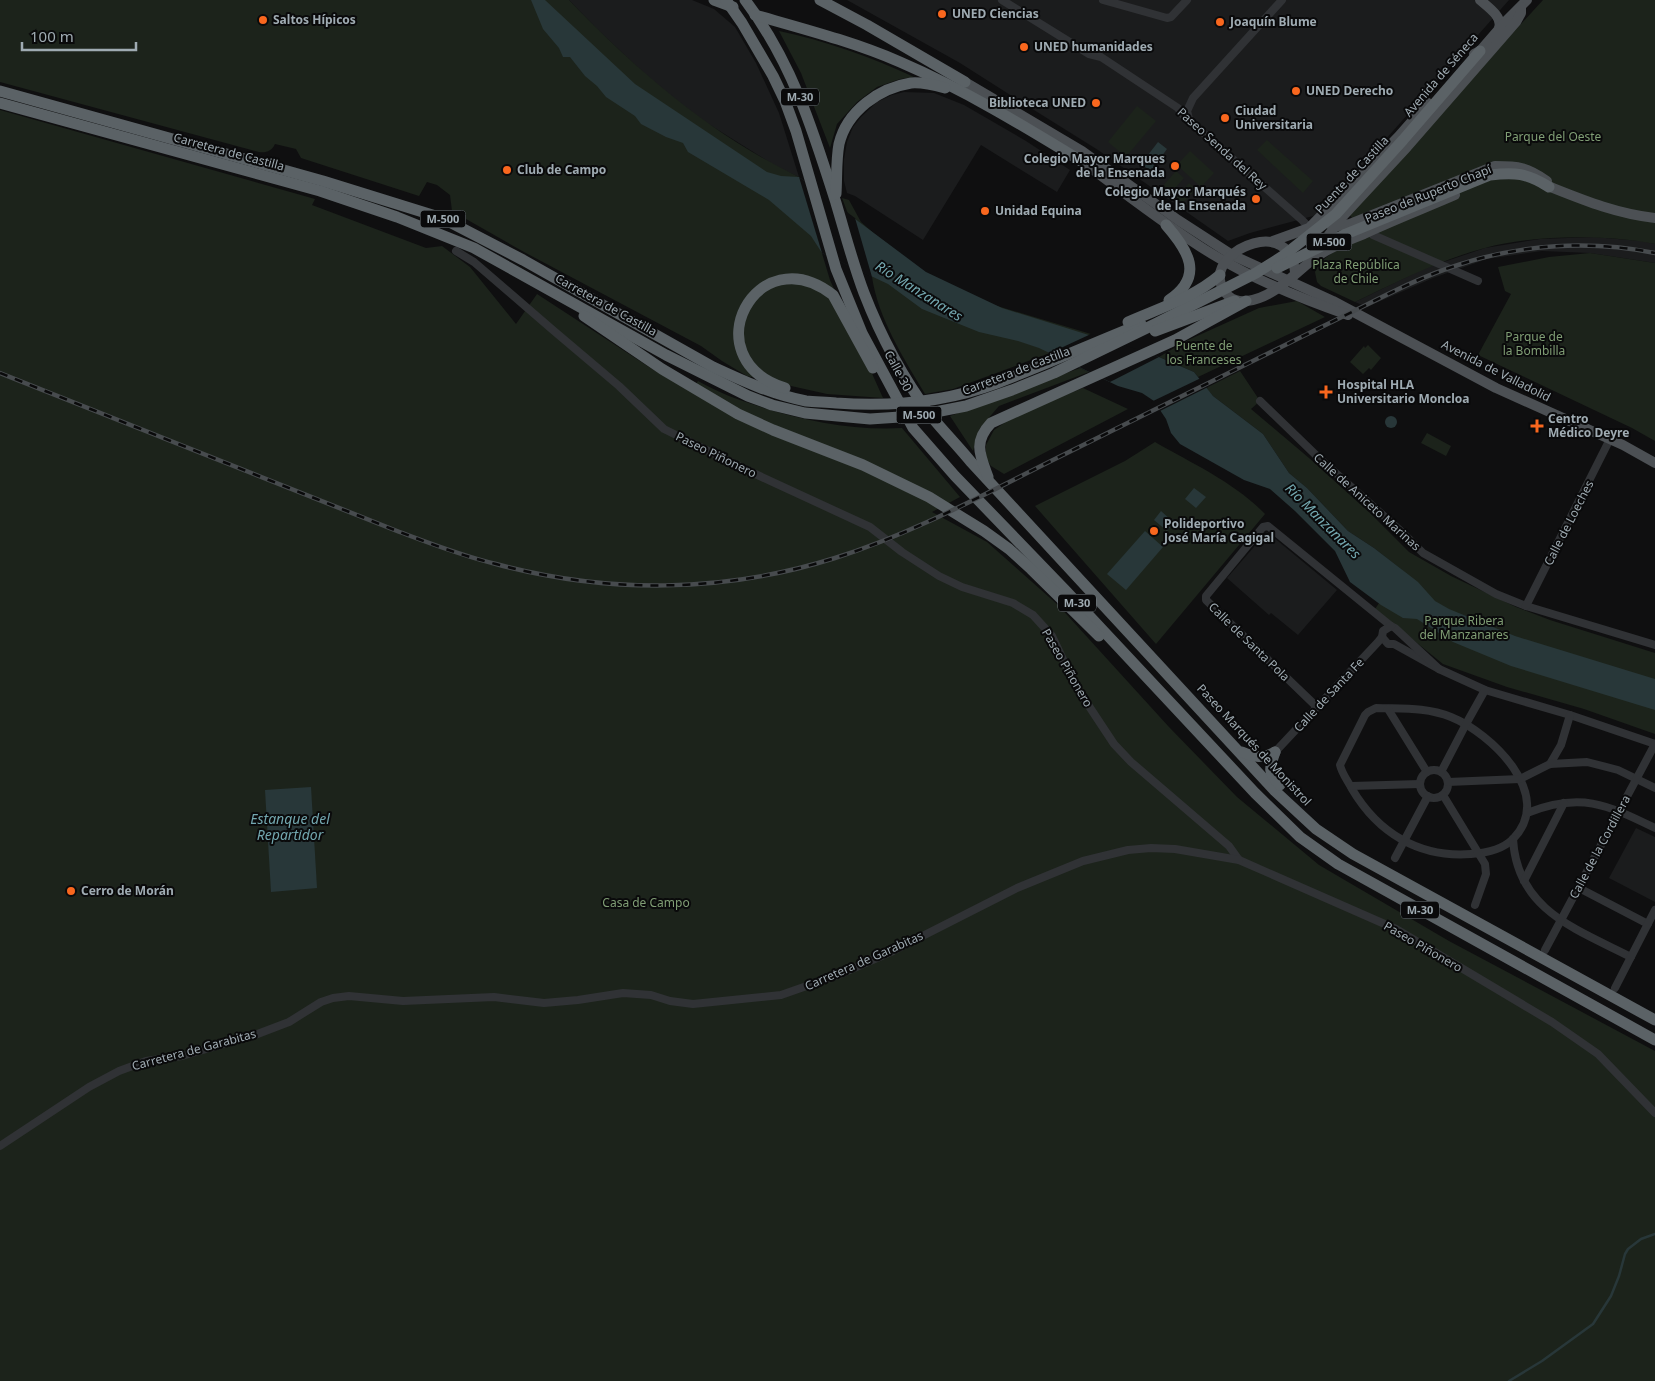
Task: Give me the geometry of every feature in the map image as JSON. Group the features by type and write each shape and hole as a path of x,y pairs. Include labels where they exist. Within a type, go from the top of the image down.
{"highway":[{"path":"714,0 850,43 898,61 946,83 1080,161"},
{"name":"Calle 30","path":"726,0 742,23 773,76 785,101 796,131 836,269 862,333 913,428 955,476 1156,687"},
{"name":"Calle 30","path":"745,0 775,43 799,93 864,293 882,334 904,376 932,416 989,481"},
{"path":"820,0 965,82"},
{"name":"Avenida de Séneca","path":"1403,140 1480,51"},
{"path":"836,204 837,160 840,143 845,128 854,114 869,101 888,90 912,83 930,84 995,110"},
{"name":"Carretera de Castilla","path":"0,91 323,180 442,218 523,260 713,367 743,381 806,401 864,405 910,403 961,394 996,384 1081,348 1192,305"},
{"name":"Carretera de Castilla","path":"0,103 320,191 440,234 474,248 516,270 666,355 748,396 805,413 870,419 915,416 979,403 1054,373 1220,292"},
{"name":"Puente de Castilla","path":"1220,292 1283,256 1310,237 1336,214 1403,140"},
{"name":"M-500","path":"1220,292 1254,281 1325,243 1490,175 1511,172 1525,174 1549,187"},
{"name":"M-500","path":"1146,314 1179,293 1188,279 1189,256 1184,246 1166,224"},
{"path":"516,270 662,368 738,414 773,430 863,465 929,497 984,531 1009,549 1093,631 1156,687"},
{"name":"M-500","path":"1081,348 1128,322 1189,296 1208,285 1220,275"},
{"path":"864,405 808,396 776,385 758,374 748,365 743,356 738,332 744,311 752,297 769,284 791,278 804,279 815,283 833,295 880,381 913,428"},
{"path":"989,481 981,459 980,442 982,435 992,423 1010,413 1083,383 1175,340 1240,301"},
{"name":"M-500","path":"1097,353 1124,345 1240,301"},
{"name":"Paseo Marqués de Monistrol","path":"989,481 1275,791 1316,829 1353,854 1655,1020"},
{"name":"M-30","path":"1156,687 1287,825 1300,837 1338,864 1655,1040"},
{"path":"1238,750 1253,757 1266,757 1275,752"},
{"path":"1275,752 1270,766 1271,775 1305,812 1316,829"}],"main road":[{"path":"1480,0 1501,23"},
{"path":"1306,264 1343,216 1407,147 1516,22 1525,3"},
{"name":"Avenida de Séneca","path":"1480,51 1501,23 1525,3"},
{"path":"1273,242 1309,228 1398,137 1462,64 1480,51"},
{"path":"965,82 1082,151 1229,258"},
{"path":"1080,161 1166,224 1229,258"},
{"name":"Paseo de Ruperto Chapí","path":"1309,228 1335,227 1350,224 1495,166 1513,166 1532,170 1564,194"},
{"name":"Paseo de Ruperto Chapí","path":"1240,301 1258,298 1278,288 1306,264 1324,252 1492,180 1510,176 1516,176 1582,201 1619,212 1655,218"},
{"path":"1240,301 1227,296 1220,282 1220,275 1229,258 1256,243 1265,240 1283,246 1291,256 1292,276"},
{"name":"Avenida de Valladolid","path":"1229,258 1292,276 1496,388 1610,439 1655,463"},
{"name":"Avenida de Valladolid","path":"1229,258 1278,288 1380,325"}],"street":[{"name":"Paseo Senda del Rey","path":"1002,0 1089,54 1101,57 1174,105 1295,213 1309,228"},
{"path":"1103,0 1167,18 1171,17 1187,0"},
{"path":"1190,120 1186,111 1193,98 1282,0"},
{"path":"1174,105 1182,104 1193,98"},
{"path":"1309,228 1316,235 1318,241 1313,254"},
{"path":"1370,231 1373,235 1478,281"},
{"name":"Paseo Piñonero","path":"456,251 474,262 619,386 664,430 870,527 902,552 938,576 962,587 1013,603 1033,615 1052,636 1075,685 1114,744 1131,762 1229,846 1239,860 1396,929 1552,1022 1598,1054 1655,1114"},
{"name":"Calle de Aniceto Marinas","path":"1260,401 1320,459 1423,552 1496,594 1526,606 1655,645"},
{"name":"Calle de Loeches","path":"1526,606 1610,439"},
{"name":"Calle de Santa Pola","path":"1317,707 1206,600 1206,596 1263,526 1268,526 1391,626"},
{"path":"1439,669 1396,628 1391,626 1383,631 1382,637 1385,642 1394,644 1439,669 1485,690 1570,715 1655,744"},
{"path":"1394,644 1400,637 1400,633"},
{"name":"Calle de Santa Fe","path":"1275,752 1382,637"},
{"path":"1441,772 1485,690"},
{"path":"1376,708 1428,710 1450,716 1466,724 1483,735 1496,747 1509,762 1524,788 1527,800 1527,813 1521,828 1513,839 1501,848 1460,855 1434,852 1404,842 1377,822 1362,806 1340,768 1342,760 1366,713 1376,708"},
{"path":"1388,708 1427,772"},
{"path":"1550,764 1561,745 1570,715"},
{"name":"Calle de la Cordillera","path":"1545,950 1655,744"},
{"path":"1448,782 1520,779 1550,764 1587,762 1618,770 1655,788"},
{"path":"1434,770 1441,772 1447,778 1447,789 1443,795 1436,798 1428,796 1420,784 1422,777 1427,772 1434,770"},
{"path":"1351,786 1420,784"},
{"path":"1443,795 1485,864 1486,874 1475,905"},
{"path":"1395,858 1428,796"},
{"path":"1527,813 1564,803 1586,802 1620,810 1655,828"},
{"path":"1524,882 1564,803"},
{"path":"1513,839 1515,861 1524,882 1542,906 1561,921 1631,957"},
{"name":"Carretera de Garabitas","path":"0,1146 89,1087 119,1071 146,1061 182,1056 255,1035 290,1022 321,1002 333,998 349,996 403,1001 494,997 544,1003 623,993 651,995 670,1001 693,1004 781,995 838,975 893,951 1017,888 1083,861 1128,850 1151,848 1175,849 1239,860"},
{"path":"1579,888 1648,924"},
{"path":"1615,988 1655,910"}],"shaded area":[{"path":"569,0 692,0 714,9 735,27 756,63 779,113 799,177 779,168 702,120 652,81"},
{"name":"Ciudad Universitaria","path":"847,0 1509,0 1323,210 1313,216 1228,241 1098,150 960,63"},
{"path":"904,92 934,93 964,105 1026,141 1070,170 1057,192 981,145 923,240 855,196 847,193 844,181 844,159 847,142 853,127 877,102"},
{"path":"1594,237 1655,244 1655,263 1590,253 1542,251 1487,259 1433,278 1367,307 1355,302 1423,269 1485,248 1540,239"},
{"path":"1267,532 1337,590 1298,635 1271,613 1269,615 1227,578"},
{"path":"1636,828 1655,837 1655,902 1609,878"}],"green space":[{"name":"Club de Campo","path":"0,0 569,0 648,76 676,99 735,141 799,177 830,280 883,398 827,394 747,376 701,346 524,252 452,211 450,195 437,185 427,182 419,196 301,158 296,149 275,144 268,151 259,152 0,82"},
{"name":"Parque del Oeste","path":"1543,0 1655,0 1655,244 1593,237 1525,240 1485,248 1435,265 1355,302 1321,286 1317,282 1315,272 1324,259 1338,250 1367,237 1348,213"},
{"path":"779,31 848,50 914,77 900,79 877,87 857,102 837,124 830,148 801,73"},
{"path":"1137,106 1156,121 1126,157 1108,142"},
{"name":"Casa de Campo","path":"0,110 315,199 312,205 426,248 442,246 470,267 516,324 537,294 691,392 698,381 734,398 799,418 840,425 902,428 960,497 932,512 987,542 1058,605 1169,727 1237,797 1319,865 1449,941 1655,1051 1655,1381 0,1381"},
{"path":"1267,140 1313,181 1303,193 1257,150"},
{"path":"1190,151 1214,173 1201,187 1177,165"},
{"path":"1176,171 1184,178 1170,194 1162,187"},
{"path":"1189,183 1196,189 1181,205 1174,199"},
{"path":"842,198 849,200 861,222 887,245 928,276 994,305 1091,334 1050,353 953,389 925,394 886,323 872,277"},
{"name":"Parque de la Bombilla","path":"1590,253 1655,263 1655,441 1632,428 1478,355 1511,294 1505,291 1498,267 1549,257"},
{"name":"Puente de los Franceses","path":"1297,301 1325,317 1198,377 1194,372 1159,357 1186,341 1259,308"},
{"path":"1368,345 1381,358 1371,370 1369,368 1363,374 1350,362 1364,346 1365,348"},
{"path":"1080,368 1089,372 999,406 980,428 973,451 950,416"},
{"name":"Parque Ribera del Manzanares","path":"1240,371 1260,401 1251,409 1371,514 1409,552 1451,576 1516,607 1550,620 1655,653 1655,734 1584,709 1507,687 1443,664 1375,609 1402,570 1348,531 1307,488 1289,473 1263,434 1213,396 1206,388"},
{"path":"1083,388 1128,409 1004,474 991,466 986,458 986,445 994,430 1010,419 1033,408"},
{"path":"1427,433 1451,446 1446,456 1421,443"},
{"name":"Polideportivo José María Cagigal","path":"1155,442 1227,483 1265,514 1156,644 1035,506 1125,461"}],"water":[{"name":"Río Manzanares","path":"531,0 545,0 635,84 767,172 781,176 799,177 926,272 1002,308 1159,357 1194,372 1213,396 1263,434 1289,473 1307,488 1348,531 1374,548 1418,582 1435,601 1449,609 1515,636 1655,679 1655,710 1511,666 1453,642 1417,619 1403,618 1381,605 1350,582 1335,551 1270,489 1244,480 1180,444 1171,433 1166,419 1154,401 1142,393 1118,386 1039,348 979,332 922,309 888,284 822,253 811,236 769,200 688,152 683,143 666,137 641,124 635,116 606,97 585,76 570,57 563,57 559,48 543,29"},
{"path":"1158,142 1167,149 1151,171 1141,164"},
{"path":"1391,416 1397,422 1391,428 1385,422"},
{"path":"1194,488 1206,497 1196,508 1185,499"},
{"path":"1161,511 1171,520 1176,521 1167,531 1154,520"},
{"path":"1145,531 1163,547 1126,590 1107,574"},
{"name":"Estanque del Repartidor","path":"311,787 317,888 271,892 265,790"}],"pier":[{"path":"799,177 855,218 872,277 822,253"},
{"path":"1091,334 1159,357 1110,382 1050,353"},
{"path":"1201,378 1208,387 1158,412 1151,402"}],"waterway":[{"path":"1509,1381 1542,1361 1593,1324 1611,1296 1628,1249 1641,1239 1655,1234"}],"railway":[{"path":"0,373 397,531 471,557 538,574 581,581 623,585 708,583 751,578 793,570 835,558 894,537 979,497 1389,294 1446,269 1506,252 1556,246 1606,246 1655,253"}],"place":[{"name":"UNED Ciencias","path":"942,14"},
{"name":"Saltos Hípicos","path":"263,20"},
{"name":"Joaquín Blume","path":"1220,22"},
{"name":"UNED humanidades","path":"1024,47"},
{"name":"UNED Derecho","path":"1296,91"},
{"name":"Biblioteca UNED","path":"1096,103"},
{"name":"Ciudad Universitaria","path":"1225,118"},
{"name":"Colegio Mayor Marques de la Ensenada","path":"1175,166"},
{"name":"Club de Campo","path":"507,170"},
{"name":"Colegio Mayor Marqués de la Ensenada","path":"1256,199"},
{"name":"Unidad Equina","path":"985,211"},
{"name":"Hospital HLA Universitario Moncloa","path":"1326,392"},
{"name":"Centro Médico Deyre","path":"1537,426"},
{"name":"Polideportivo José María Cagigal","path":"1154,531"},
{"name":"Cerro de Morán","path":"71,891"}],"park label":[{"name":"Plaza República de Chile","path":"1356,272"}]}
